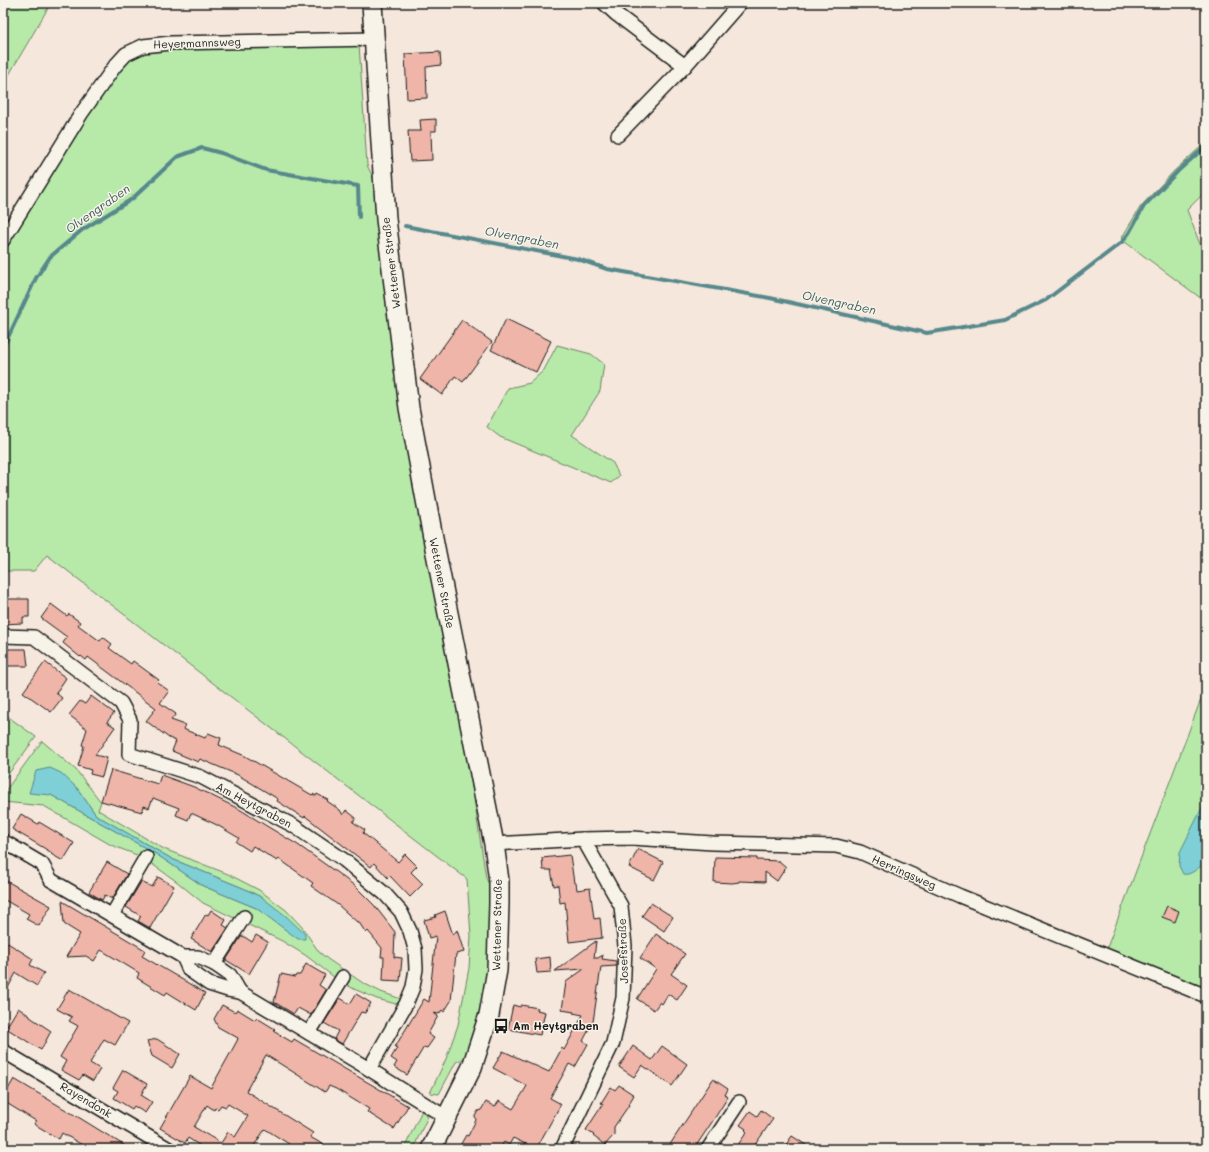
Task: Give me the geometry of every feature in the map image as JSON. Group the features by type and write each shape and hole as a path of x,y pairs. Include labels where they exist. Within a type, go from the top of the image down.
{"street":[{"name":"Wettener Straße","path":"372,3 386,219 409,408 434,543 494,844 499,889 497,970 489,1015 472,1067 431,1149"},
{"path":"604,3 616,14 685,66"},
{"path":"618,135 685,66 740,3"},
{"name":"Heyermannsweg","path":"3,240 81,114 115,66 126,54 143,46 171,43 374,39"},
{"name":"Am Heytgraben","path":"3,636 34,637 121,704 130,720 129,754 201,777 294,826 344,860 385,894 401,912 410,931 415,949 416,969 413,987 406,1004 369,1069"},
{"name":"Herringsweg","path":"583,839 631,838 713,843 836,846 860,852 960,896 1206,996"},
{"path":"494,844 583,839"},
{"name":"Josefstraße","path":"562,1149 613,1043 623,998 625,946 621,906 583,839"},
{"path":"3,841 42,864 51,880 112,914 183,957 198,957 214,964 230,975 240,992"},
{"path":"112,914 146,856"},
{"path":"214,964 244,917"},
{"path":"183,957 189,970 209,984 240,992 369,1069 447,1118"},
{"path":"309,1033 343,977"},
{"name":"Rayendonk","path":"3,1051 169,1149"},
{"path":"712,1148 739,1102"}],"green space":[{"path":"3,3 51,3 3,85"},
{"path":"359,44 367,165 392,218 411,384 486,878 494,896 491,966 483,1013 465,1058 456,1062 439,1094 430,1093 446,1059 458,1025 469,968 471,936 467,879 47,555 34,571 3,571 3,253 86,118 118,70 130,59 144,52 171,47"},
{"path":"1206,142 1206,191 1187,210 1201,247 1206,250 1206,302 1121,239 1141,206 1174,171"},
{"path":"557,345 591,354 604,364 600,391 572,435 613,463 619,476 611,483 500,437 487,427 508,388 530,383 544,370"},
{"path":"1206,686 1206,992 1105,953"},
{"path":"3,713 36,737 3,781"},
{"path":"42,741 76,770 101,802 98,810 164,849 228,874 259,890 286,910 302,927 319,952 329,960 363,983 381,992 401,999 396,1004 377,999 354,989 338,980 305,955 282,941 203,903 176,881 142,857 111,845 44,806 3,802 3,794","holes":["77,788 96,815 172,859 243,888 263,898 298,938 256,908 203,886 156,854 51,795"]},
{"path":"423,1108 429,1114 414,1149 404,1149"}],"water":[{"path":"50,768 61,773 77,788 96,815 172,859 243,888 263,898 286,916 305,934 305,939 298,939 256,908 203,886 156,854 51,795 29,793 36,771"},
{"path":"1206,790 1206,862 1189,874 1183,874 1179,866 1180,852 1202,808"}],"building":[{"path":"440,52 441,65 426,67 427,98 407,99 405,54"},
{"path":"436,119 436,131 431,131 432,160 410,161 408,131 421,131 420,120"},
{"path":"506,319 551,341 536,372 491,350"},
{"path":"462,320 492,342 463,382 455,376 442,395 420,379"},
{"path":"3,599 29,599 29,617 23,617 23,623 3,624"},
{"path":"51,604 67,616 69,614 80,622 78,625 100,641 103,637 112,644 109,648 131,664 133,661 159,680 157,682 169,691 160,703 176,714 171,720 185,725 183,729 205,738 208,733 221,738 219,745 245,756 312,795 313,794 316,796 317,794 328,800 327,801 340,810 343,815 346,810 356,818 353,822 365,830 363,833 398,862 405,854 417,866 411,872 423,884 410,897 390,876 388,878 374,863 371,867 305,816 304,818 277,801 278,799 238,775 200,759 198,762 172,751 176,741 169,738 146,721 156,708 88,657 86,660 81,656 80,657 63,643 67,637 41,618"},
{"path":"3,649 26,649 28,666 3,666"},
{"path":"45,662 66,678 56,693 62,698 51,712 23,692"},
{"path":"91,696 114,713 107,722 115,727 95,755 107,758 102,777 90,774 91,770 78,766 87,729 69,715 80,701 85,704"},
{"path":"111,770 158,784 161,775 194,787 239,809 298,845 336,872 355,886 374,905 395,932 394,957 402,958 400,981 383,980 384,957 381,957 382,948 368,931 366,933 358,921 357,922 338,905 311,886 313,883 279,859 277,861 253,846 250,851 236,842 239,838 217,825 191,813 188,820 176,815 179,808 153,798 149,808 144,806 142,812 101,801"},
{"path":"21,814 38,824 39,822 74,843 63,861 12,829"},
{"path":"638,849 663,862 654,880 629,867"},
{"path":"570,855 574,883 576,883 577,890 590,888 594,919 600,918 602,938 569,942 565,902 560,903 558,885 554,886 551,870 543,870 542,858"},
{"path":"715,857 757,858 757,860 779,861 786,867 777,881 765,872 765,882 714,882"},
{"path":"107,862 127,874 112,899 105,895 102,900 89,892"},
{"path":"158,877 174,886 150,928 138,921 141,916 126,907 141,882 152,887"},
{"path":"3,879 51,906 39,926 26,919 29,914 3,899"},
{"path":"62,901 145,950 142,956 205,993 196,1010 167,992 165,995 137,978 139,973 101,950 94,961 86,956 66,957 80,934 64,924"},
{"path":"651,903 673,917 664,931 642,916"},
{"path":"1167,906 1179,911 1175,922 1162,917"},
{"path":"211,910 226,920 223,925 228,928 212,952 191,939 206,914 208,915"},
{"path":"445,911 453,935 457,930 464,952 456,954 451,1001 444,1012 442,1010 439,1014 433,1013 438,1016 428,1034 434,1038 427,1048 424,1047 407,1075 394,1067 397,1062 391,1058 397,1048 395,1047 424,999 429,1002 436,936 429,938 424,920 436,917 435,915"},
{"path":"656,934 685,954 671,974 687,985 677,1000 668,994 662,1004 660,1002 654,1010 637,999 656,969 640,958"},
{"path":"256,935 268,942 249,974 226,960 241,937 243,936 252,942"},
{"path":"3,940 33,959 30,965 44,973 37,986 16,973 3,997"},
{"path":"596,941 594,958 598,958 603,955 602,959 616,961 616,966 601,967 593,1022 583,1041 588,1044 575,1067 569,1064 550,1098 561,1104 536,1149 513,1138 509,1145 504,1142 500,1149 458,1149 466,1135 468,1136 476,1120 475,1116 486,1102 495,1107 499,1101 513,1109 527,1086 493,1068 503,1051 549,1072 562,1048 564,1050 583,1015 562,1010 566,982 584,969 555,971"},
{"path":"550,957 551,972 537,973 535,959"},
{"path":"306,964 325,975 319,985 326,990 311,1015 298,1008 294,1014 274,1002 281,974 295,977 296,975 300,975"},
{"path":"69,989 128,1023 115,1045 104,1039 90,1063 100,1069 93,1081 83,1075 79,1080 61,1070 66,1061 60,1057 78,1026 69,1021 72,1017 57,1009"},
{"path":"356,994 371,1003 365,1013 361,1012 342,1044 334,1039 338,1031 324,1023 340,998 350,1004"},
{"path":"222,1005 235,1012 237,1009 255,1020 257,1018 275,1029 273,1031 292,1042 294,1039 408,1106 394,1129 367,1112 369,1109 336,1089 329,1086 325,1092 266,1055 246,1091 313,1133 310,1137 331,1149 286,1149 289,1144 265,1129 252,1149 205,1149 188,1138 185,1143 160,1128 190,1076 211,1088 237,1041 238,1038 218,1027 214,1019","holes":["228,1104 248,1116 235,1137 228,1132 221,1143 194,1127 207,1105 214,1110 215,1108 218,1109 221,1105 226,1107"]},
{"path":"513,1005 538,1008 537,1010 545,1012 540,1035 508,1029"},
{"path":"18,1008 51,1031 41,1050 6,1028"},
{"path":"157,1039 180,1054 172,1068 152,1056 147,1041"},
{"path":"633,1046 652,1060 662,1046 687,1064 672,1086 642,1065 634,1077 619,1067"},
{"path":"123,1070 147,1084 141,1095 152,1102 145,1113 134,1106 132,1109 114,1098 118,1091 113,1088"},
{"path":"14,1079 130,1149 89,1149 62,1133 59,1139 34,1124 36,1121 3,1101 3,1088 7,1091"},
{"path":"713,1079 728,1089 725,1095 728,1097 714,1119 694,1149 667,1149"},
{"path":"619,1085 634,1095 614,1127 614,1135 605,1145 586,1130 603,1104 601,1103 611,1087 615,1090"},
{"path":"761,1110 773,1119 752,1149 735,1149 747,1132 745,1130 746,1129 740,1125 750,1111 757,1116"},
{"path":"792,1136 812,1149 783,1149"}],"waterway":[{"name":"Olvengraben","path":"405,226 578,259 607,269 770,298 927,333 1005,320 1046,300 1122,242 1129,233 1144,206 1179,170 1206,146"},
{"name":"Olvengraben","path":"3,348 36,278 50,257 82,230 132,199 177,157 202,148 221,153 266,170 358,186 359,217"}],"place":[{"name":"Am Heytgraben","path":"501,1026"}]}
